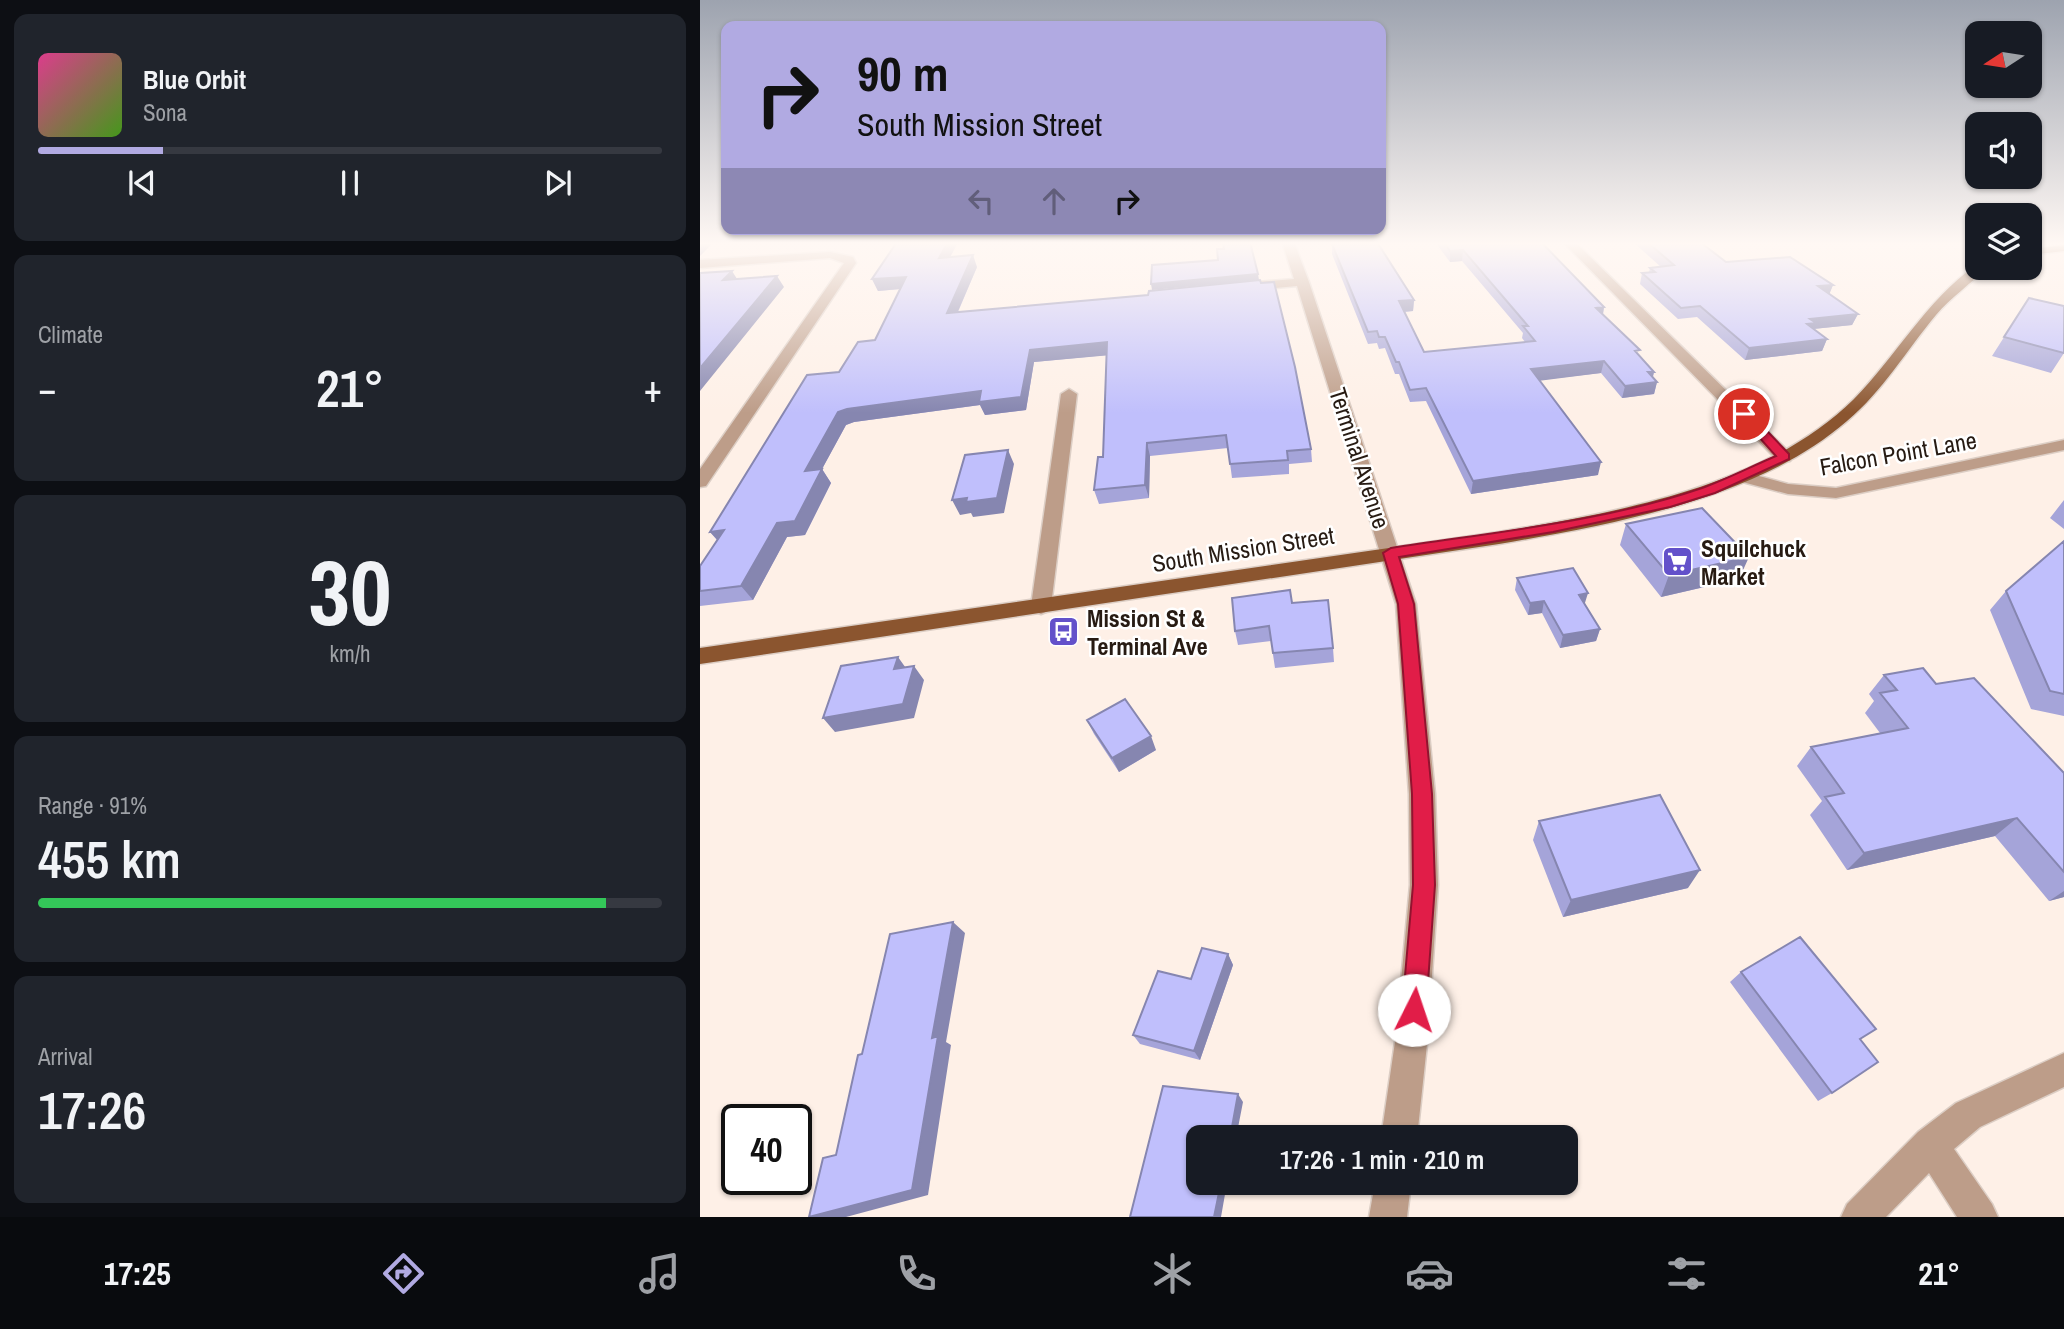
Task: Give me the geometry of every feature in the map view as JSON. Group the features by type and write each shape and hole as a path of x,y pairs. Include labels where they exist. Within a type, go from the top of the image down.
{"main road":[{"name":"South Mission Street","path":"700,656 1391,553 1611,516 1670,502 1710,490 1784,457 1815,438 1861,400 1943,299"}],"street":[{"path":"700,482 826,299"},
{"name":"Terminal Avenue","path":"1308,299 1406,604 1422,794 1424,885 1412,1035 1401,1125"},
{"path":"1625,299 1784,457"},
{"path":"1041,606 1069,394"},
{"name":"Falcon Point Lane","path":"1741,476 1773,487 1807,494 1836,493 2064,445"},
{"path":"1860,1217 1931,1145 1968,1115 2064,1070"},
{"path":"1931,1145 1979,1217"},
{"path":"1388,1217 1391,1195"}],"building":[{"path":"700,299 758,299 700,368"},
{"path":"895,299 953,299 947,313 1106,299 1278,299 1311,449 1287,451 1288,460 1230,464 1226,435 1147,443 1145,485 1094,490 1098,457 1103,457 1107,342 1030,350 1021,397 979,402 981,391 838,412 805,471 822,469 795,521 777,523 741,586 700,591 700,566 724,530 710,532 807,375 839,372 858,342 875,340"},
{"path":"1354,299 1413,299 1399,301 1424,352 1535,341 1523,326 1528,326 1505,299 1596,299 1604,307 1596,308 1640,350 1635,351 1654,372 1648,372 1657,382 1625,386 1604,361 1531,369 1601,462 1473,481 1426,388 1410,390 1385,337 1379,337 1377,331 1368,332"},
{"path":"1671,299 1836,299 1858,314 1810,319 1816,323 1807,324 1827,339 1749,348 1700,306 1681,308"},
{"path":"2028,299 2064,306 2064,353 2004,337"},
{"path":"1008,450 997,498 966,502 967,498 952,500 965,455"},
{"path":"1702,508 1749,557 1669,575 1626,524"},
{"path":"2064,541 2064,694 2050,691 2006,591"},
{"path":"1573,568 1588,593 1579,595 1600,629 1563,635 1544,601 1530,603 1517,578"},
{"path":"1290,590 1292,603 1328,600 1333,648 1273,653 1269,626 1235,631 1232,598"},
{"path":"898,657 894,669 914,666 903,704 823,718 841,666"},
{"path":"1923,668 1936,684 1974,678 2064,773 2064,872 2017,818 1864,853 1825,797 1844,793 1811,747 1908,728 1880,693 1897,690 1884,675"},
{"path":"1125,699 1151,736 1112,758 1087,720"},
{"path":"1660,795 1700,870 1571,900 1539,821"},
{"path":"953,922 932,1038 938,1036 912,1190 809,1217 823,1158 836,1155 858,1055 862,1054 890,934"},
{"path":"1800,937 1876,1029 1860,1039 1878,1062 1832,1093 1741,972"},
{"path":"1202,948 1228,954 1194,1051 1133,1035 1158,971 1191,979"},
{"path":"1163,1086 1238,1094 1232,1125 1186,1125 1186,1195 1219,1195 1214,1217 1130,1217"}],"place":[{"name":"Squilchuck Market","path":"1678,562"},
{"name":"Mission St & Terminal Ave","path":"1064,632"}],"route":[{"path":"1414,1010 1424,885 1422,794 1406,604 1391,553 1553,527 1670,502 1710,490 1784,457 1744,414"}]}
